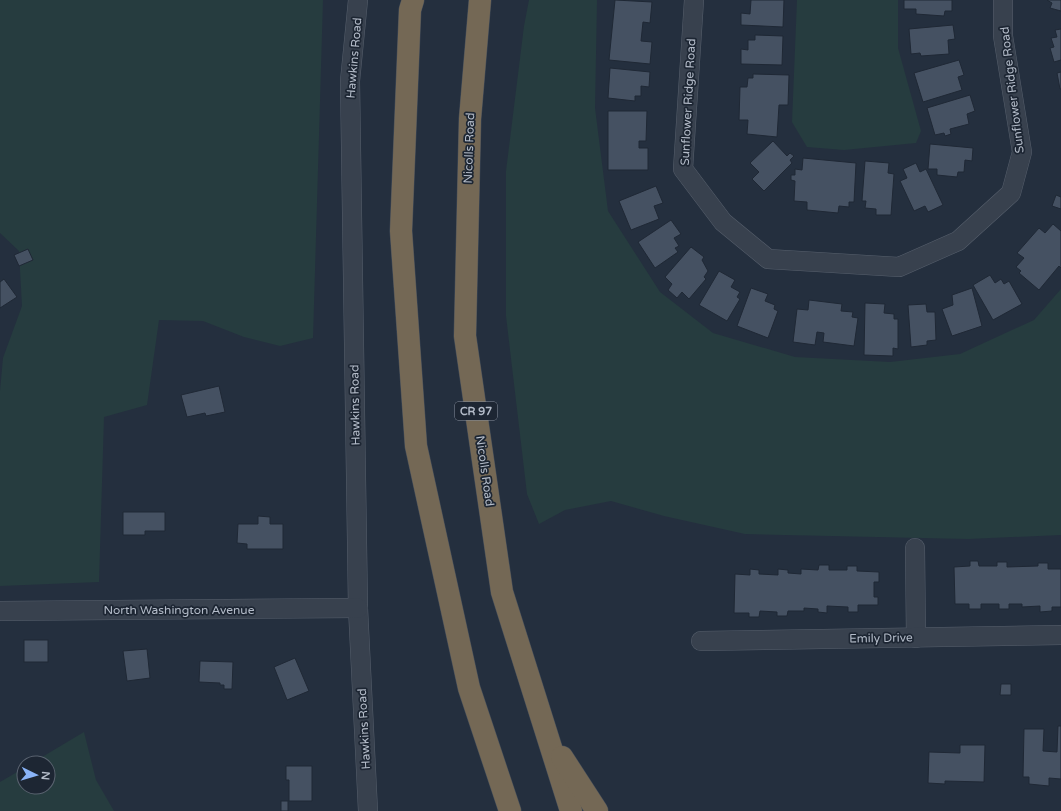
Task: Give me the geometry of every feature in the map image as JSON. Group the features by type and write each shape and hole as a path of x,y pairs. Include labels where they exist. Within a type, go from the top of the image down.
{"highway":[{"path":"412,0 410,10 401,231 416,446 469,688 510,811"},
{"name":"Nicolls Road","path":"480,0 470,119 465,336 502,592 571,811"},
{"path":"548,735 598,811"}],"street":[{"name":"Hawkins Road","path":"358,0 350,81 358,608 368,811"},
{"name":"Sunflower Ridge Road","path":"694,0 683,169 714,210 724,222 768,259 899,267 958,241 1011,193 1022,152 1003,36 1004,0"},
{"path":"915,548 916,638"},
{"name":"North Washington Avenue","path":"0,611 358,608"},
{"name":"Emily Drive","path":"701,641 1061,635"}],"green space":[{"path":"0,0 323,0 313,338 280,346 244,337 203,321 159,320 147,405 104,417 99,582 0,586 0,391 3,358 22,306 19,251 0,233"},
{"path":"529,0 597,0 595,108 608,211 660,292 713,333 795,357 890,362 960,354 1034,320 1061,289 1061,535 968,539 745,534 664,516 611,501 565,510 539,524 527,494 506,316 506,171 524,26"},
{"path":"797,0 898,0 898,48 921,131 916,143 844,150 807,147 792,122"},
{"path":"84,732 96,780 114,811 0,811 0,782 16,773 16,795 56,795 56,755 45,755"}],"building":[{"path":"615,0 652,2 650,23 643,22 641,41 652,42 650,64 609,60"},
{"path":"751,0 784,0 783,27 741,25 741,13 750,14"},
{"path":"904,0 952,0 952,11 945,11 944,16 916,14 916,9 904,9"},
{"path":"1047,0 1061,0 1061,11 1050,8 1052,3"},
{"path":"953,25 955,39 948,40 949,54 921,56 920,53 911,54 909,29"},
{"path":"1061,29 1061,60 1054,62 1050,48 1054,47 1051,38 1057,37 1055,30"},
{"path":"755,35 783,36 782,65 741,64 741,49 748,50 748,40 755,40"},
{"path":"959,60 964,75 958,77 962,90 923,102 914,73"},
{"path":"610,68 650,72 649,87 641,86 641,96 635,96 635,101 608,98"},
{"path":"1061,72 1061,89 1060,89 1057,73"},
{"path":"753,74 789,75 788,105 779,105 777,137 747,134 748,120 739,120 740,87 747,87 748,78 753,78"},
{"path":"970,95 975,111 967,114 969,124 950,129 951,134 945,136 944,133 935,135 927,108"},
{"path":"608,111 647,111 646,141 639,141 639,148 648,148 648,170 608,170"},
{"path":"773,141 787,156 790,153 794,156 790,160 792,163 764,191 752,179 759,172 750,163"},
{"path":"930,144 973,148 972,161 965,160 964,172 958,172 957,177 937,175 937,169 928,169"},
{"path":"803,158 856,163 854,202 849,202 849,207 839,206 838,213 807,210 807,202 794,201 795,181 791,180 791,175 795,175 795,169 802,170"},
{"path":"865,161 889,163 888,173 894,174 891,215 876,215 876,209 865,208 866,201 862,201"},
{"path":"916,163 920,172 926,169 943,205 928,212 925,206 914,211 900,181 907,178 903,169"},
{"path":"656,186 663,203 654,206 659,219 631,230 619,201"},
{"path":"1056,195 1061,197 1061,209 1052,206"},
{"path":"671,220 681,234 674,238 679,246 675,248 678,252 655,268 638,242"},
{"path":"1053,224 1061,231 1061,268 1059,266 1039,290 1019,273 1021,271 1016,267 1024,258 1017,253 1039,228 1045,233"},
{"path":"691,247 704,257 702,260 708,271 704,277 706,279 689,299 682,292 677,298 668,290 672,284 665,277"},
{"path":"28,249 33,260 19,266 14,255"},
{"path":"719,271 735,280 731,287 740,292 737,297 740,299 727,321 699,305"},
{"path":"990,275 995,283 1001,279 1004,284 1009,281 1022,304 993,320 973,285"},
{"path":"4,279 17,297 0,308 0,282"},
{"path":"751,288 768,294 765,301 775,305 774,309 778,311 768,338 737,326"},
{"path":"972,288 982,326 952,336 942,309 953,305 952,295"},
{"path":"809,300 842,304 841,311 853,312 852,317 858,318 854,346 823,342 824,333 817,332 815,345 793,342 797,309 808,310"},
{"path":"865,303 885,304 884,313 894,314 894,319 898,319 898,349 893,348 893,356 864,355"},
{"path":"926,304 927,312 935,312 936,340 927,341 927,345 911,347 908,305"},
{"path":"219,386 225,412 206,416 205,413 187,417 181,395"},
{"path":"123,512 165,512 165,531 145,531 145,535 123,535"},
{"path":"258,516 270,517 270,524 283,524 283,549 247,549 247,544 237,543 238,524 258,524"},
{"path":"970,561 978,561 979,566 997,566 997,562 1007,562 1007,567 1038,566 1038,563 1048,563 1048,569 1061,569 1061,607 1052,607 1052,611 1040,612 1040,606 1022,607 1022,604 1009,604 1009,609 999,609 999,604 981,604 981,609 969,609 969,604 955,604 954,567 970,566"},
{"path":"819,565 829,565 829,570 847,570 847,566 857,566 857,571 879,572 879,582 874,582 874,597 878,597 878,605 858,605 858,612 848,612 848,607 827,606 827,613 818,612 818,609 804,608 804,611 788,611 787,616 777,616 777,612 760,611 759,617 749,617 749,613 734,613 735,574 750,575 750,569 759,570 759,574 778,575 778,569 788,570 788,573 801,574 801,569 818,570"},
{"path":"24,640 48,640 48,662 24,662"},
{"path":"147,649 150,678 127,681 123,651"},
{"path":"295,658 309,691 287,700 274,667"},
{"path":"200,661 233,662 232,689 224,689 224,685 220,685 220,683 199,682"},
{"path":"1001,684 1011,684 1011,695 1000,695"},
{"path":"1058,726 1061,726 1061,779 1049,778 1049,786 1029,784 1029,777 1023,777 1024,729 1044,729 1043,751 1057,752"},
{"path":"960,745 985,745 984,782 945,781 945,784 928,783 929,752 960,753"},
{"path":"286,766 312,766 312,801 289,801 289,780 286,780"},
{"path":"281,801 288,801 288,811 281,811"}]}
